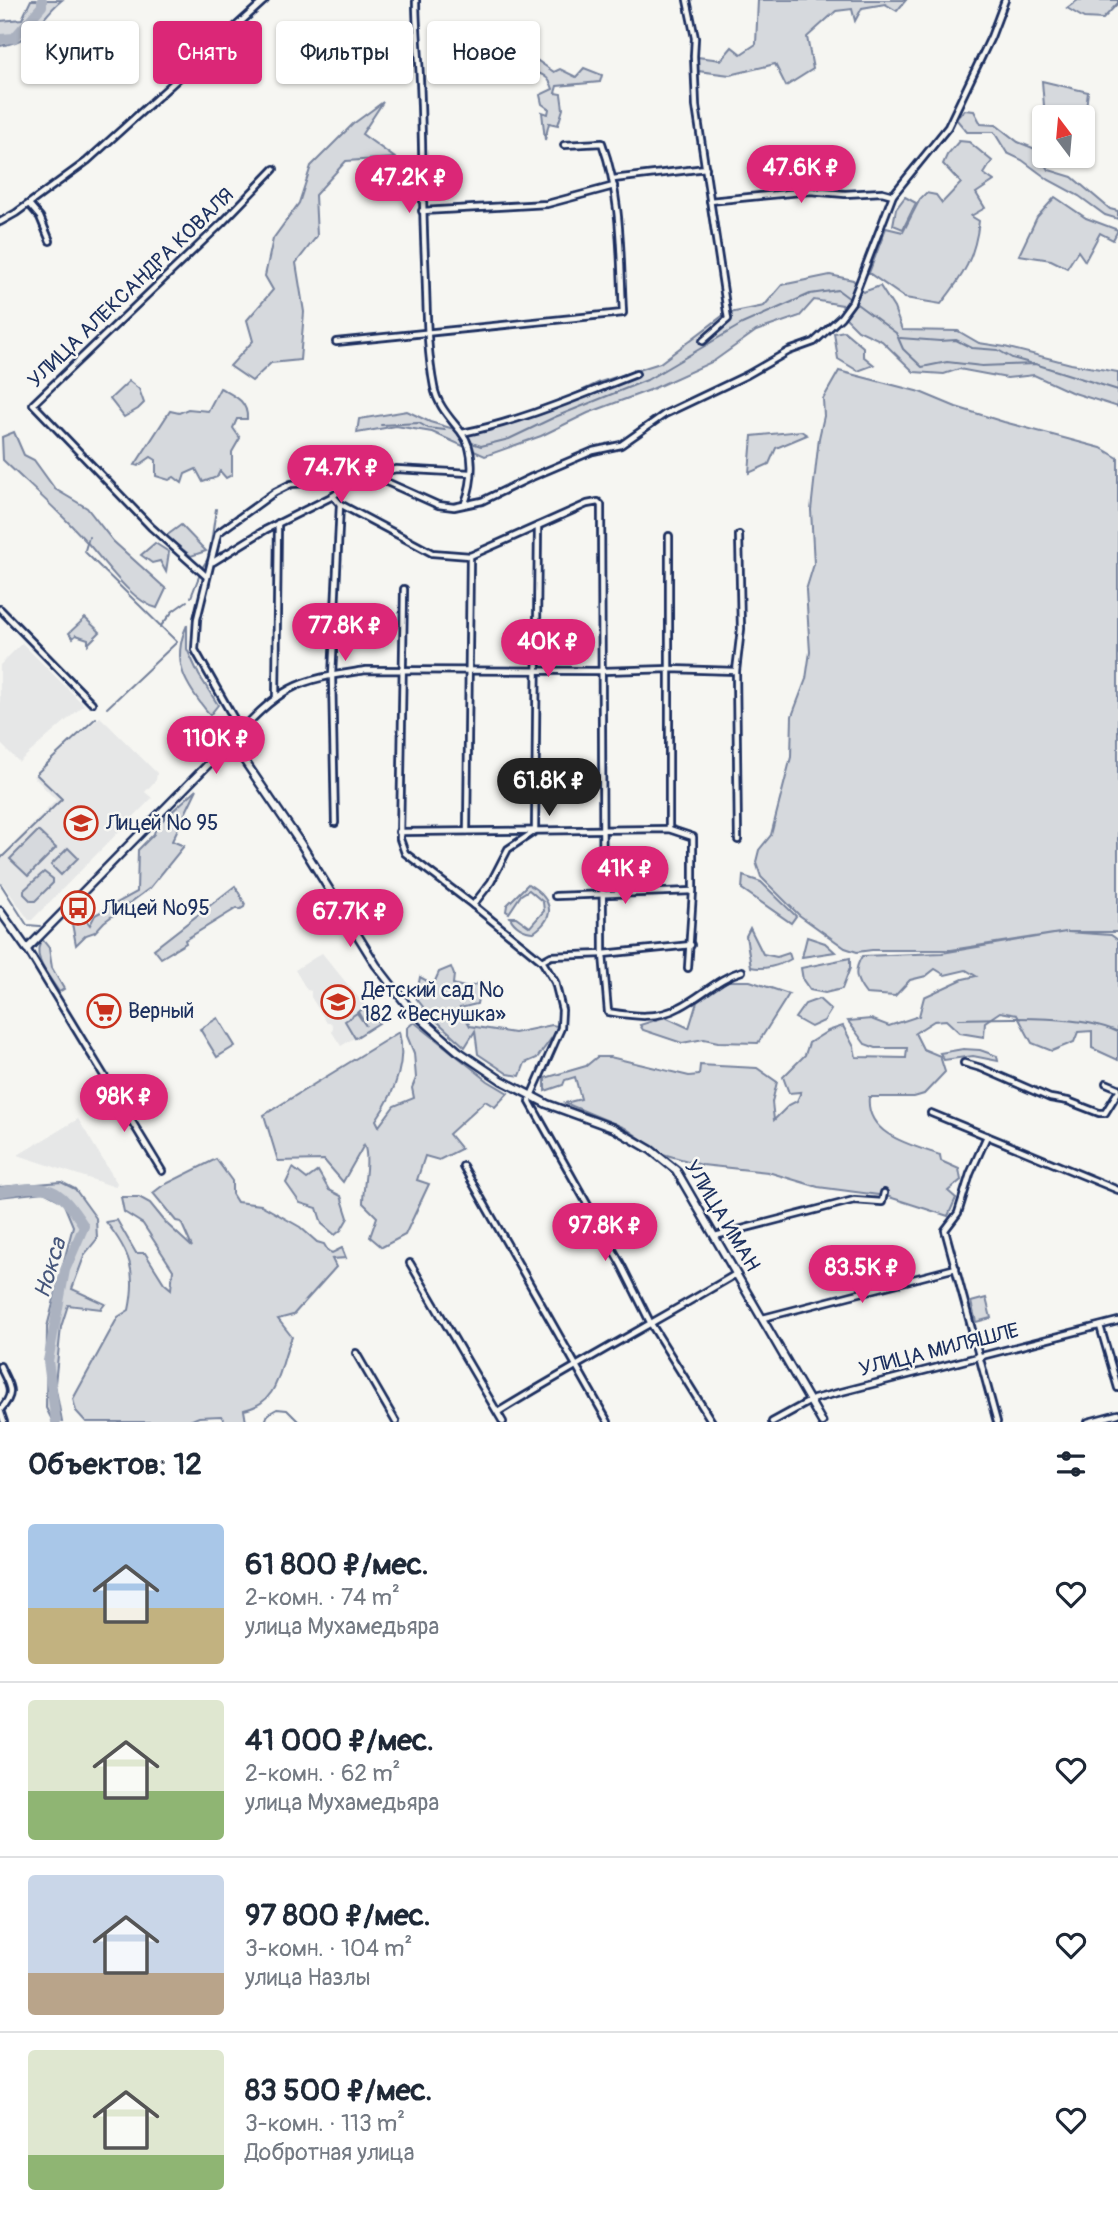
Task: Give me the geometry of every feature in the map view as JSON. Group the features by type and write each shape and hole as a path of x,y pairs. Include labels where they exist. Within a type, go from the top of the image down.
{"street":[{"path":"0,222 87,161 265,0"},
{"path":"416,0 428,334 434,390 449,419 462,433 472,452 465,503"},
{"path":"687,0 695,38 696,106 728,319 703,341"},
{"path":"371,475 438,505 454,507 482,501 593,451 621,445 665,414 789,351 814,342 841,317 853,300 893,195 948,127 991,37 1005,0"},
{"path":"336,342 623,313 618,206 602,143 564,145"},
{"path":"422,211 547,204 614,183 706,168"},
{"name":"УЛИЦА АЛЕКСАНДРА КОВАЛЯ","path":"206,576 151,527 33,404 222,223 274,169"},
{"path":"710,201 810,191 845,194 882,192 893,195"},
{"path":"29,204 40,217 50,241"},
{"path":"462,433 485,429 544,410 636,374"},
{"path":"243,729 195,650 197,619 218,533 275,492 291,484 309,482 331,464"},
{"path":"213,562 278,523 371,475 396,469 470,473"},
{"path":"333,496 340,504 432,553 470,556 587,504 598,502 603,508 603,954 608,1012 637,1017 659,1015 679,1008 728,975 742,971"},
{"path":"335,823 332,676 340,504"},
{"path":"276,699 278,523"},
{"path":"535,831 538,526"},
{"path":"738,839 736,671 741,629 739,535"},
{"path":"669,536 669,830"},
{"path":"467,831 470,556"},
{"path":"404,589 399,832 404,853 542,961 555,982 562,1015 558,1037 530,1102 652,1324 712,1422"},
{"path":"0,609 92,704"},
{"path":"27,949 243,729 291,688 332,676 366,670 403,668 736,671"},
{"name":"УЛИЦА ИМАН","path":"231,741 301,844 376,965 410,1009 477,1064 531,1096 613,1128 668,1162 737,1273 822,1422"},
{"path":"399,832 669,830 693,837 694,891 688,968"},
{"path":"473,905 491,883 508,849 535,831"},
{"path":"555,896 694,891"},
{"path":"0,911 27,949 162,1171"},
{"path":"542,961 551,956 603,954 691,944"},
{"path":"964,1063 1049,1098 1068,1101 1099,1113 1105,1113 1118,1090 1106,1083"},
{"path":"931,1113 1118,1190"},
{"path":"987,1136 970,1174 958,1213 945,1230 997,1422"},
{"path":"463,1166 608,1422"},
{"path":"715,1236 854,1200 882,1202 884,1193"},
{"path":"410,1263 503,1422"},
{"path":"763,1318 956,1268"},
{"path":"498,1412 737,1273"},
{"name":"УЛИЦА МИЛЯШЛЕ","path":"772,1422 810,1400 1118,1321"},
{"path":"1100,1325 1118,1388"},
{"path":"356,1353 396,1422"},
{"path":"0,1366 11,1392 10,1399 0,1410 4,1422"},
{"path":"1088,1422 1118,1414"}],"shaded area":[{"path":"31,0 62,0 42,21 21,21 21,39 0,46 0,21 22,19"},
{"path":"758,0 906,0 897,11 885,4 862,8 855,21 852,9 836,11 807,37 813,69 786,86 775,64 730,75 698,71 697,57 721,60 732,47 741,54 756,44"},
{"path":"1078,0 1118,0 1118,3 1103,19 1084,18 1067,8"},
{"path":"540,62 554,72 560,69 576,77 584,68 602,75 600,82 557,86 555,93 561,94 563,109 558,125 549,123 545,140 542,112 548,114 549,109 542,104 540,95 553,89 540,74"},
{"path":"1042,81 1088,92 1086,105 1044,105"},
{"path":"383,102 362,134 395,158 346,161 315,195 317,236 296,263 304,312 300,360 271,363 252,381 230,366 253,341 247,320 273,290 265,276 273,239 299,203 311,166 353,124"},
{"path":"964,110 974,111 981,124 996,125 1018,142 1032,148 1032,167 1007,153 994,132 967,132 956,119"},
{"path":"959,141 969,142 992,161 984,174 994,181 976,193 985,208 971,216 979,221 971,255 956,284 941,304 905,298 869,273 886,228 903,232 920,199 926,193 936,195 942,203 961,183 943,164"},
{"path":"1033,168 1048,168 1072,177 1110,209 1118,211 1118,219 1105,215 1079,196"},
{"path":"905,197 916,203 903,229 893,225 896,209"},
{"path":"1055,197 1086,218 1118,230 1113,240 1100,233 1085,261 1078,251 1067,268 1051,260 1019,255 1037,217"},
{"path":"830,275 853,280 863,292 880,286 894,308 902,330 958,331 979,343 1118,372 1118,407 1071,392 1034,375 1007,378 959,369 944,374 914,372 882,341 858,330 846,318 842,305 814,300 800,316 756,331 714,361 650,390 588,413 541,436 485,456 432,432 396,426 357,433 359,419 407,411 430,422 471,434 548,407 600,382 660,363 725,314 764,306 782,285"},
{"path":"844,331 863,347 863,356 874,365 858,371 838,359 834,333"},
{"path":"839,371 920,392 1004,422 1101,448 1118,458 1118,932 1067,932 1111,935 1118,940 1118,1060 1092,1048 1092,1031 1078,1032 1074,1042 1052,1051 1032,1043 1017,1015 1000,1012 985,1022 984,1037 960,1033 946,1020 934,1021 915,1033 923,1049 940,1056 945,1072 924,1094 914,1097 869,1097 870,1110 874,1121 892,1136 940,1155 941,1161 959,1169 961,1180 948,1191 956,1198 948,1216 886,1196 818,1187 768,1172 702,1165 663,1154 625,1128 565,1103 581,1099 575,1077 565,1080 563,1085 545,1091 545,1078 586,1066 597,1057 610,1057 689,1076 699,1075 700,1065 757,1068 777,1082 772,1102 774,1120 797,1101 801,1092 789,1093 783,1077 805,1055 809,1043 828,1031 843,1026 856,1057 906,1058 907,1048 876,1048 865,1044 848,1021 871,1019 889,1026 919,1016 924,997 976,976 966,970 945,975 935,969 926,976 910,980 895,996 866,994 856,975 862,956 942,953 1066,932 951,950 857,952 845,948 799,915 761,877 756,862 759,850 771,835 791,757 792,716 806,679 810,652 806,590 814,564 811,510 824,416 823,399"},
{"path":"129,381 139,389 144,403 124,417 110,399"},
{"path":"220,388 240,400 247,413 247,419 237,419 233,428 240,438 232,452 232,475 226,478 220,471 217,477 203,482 196,469 185,474 182,483 174,477 169,480 156,476 156,460 151,457 138,466 135,465 170,411 208,411"},
{"path":"801,431 807,435 776,448 769,464 749,473 752,436"},
{"path":"14,432 24,455 34,460 55,489 87,508 113,541 166,589 157,608 127,589 55,509 3,460 2,437"},
{"path":"181,525 206,551 191,556 166,536"},
{"path":"155,543 169,552 166,572 160,561 152,563 141,555"},
{"path":"85,618 100,632 88,644 88,639 76,635 73,638 69,633"},
{"path":"187,625 187,649 218,705 210,715 188,684 180,662 182,638"},
{"path":"22,643 84,705 19,762 0,743 0,665"},
{"name":"Лицей № 95","path":"100,717 157,773 156,780 145,792 152,798 32,920 29,920 0,880 0,858 56,800 33,776"},
{"path":"197,789 172,841 184,846 150,888 76,945 71,918 83,916 90,925 95,915 137,892 138,850 154,834 156,826"},
{"path":"38,831 56,848 28,876 10,859"},
{"path":"68,848 78,858 61,875 51,865"},
{"path":"44,872 53,879 53,883 35,901 31,901 24,894 24,890"},
{"path":"743,876 761,882 796,916 791,923 742,889"},
{"path":"528,884 542,895 549,906 547,919 534,932 520,928 510,917 516,917 530,927 544,911 543,902 529,890 521,895 509,913 506,911 507,905"},
{"path":"235,886 245,904 244,907 239,910 237,908 161,958 154,949"},
{"path":"750,928 763,954 777,957 789,953 791,959 771,967 751,967 746,936"},
{"path":"807,937 825,943 835,952 802,957"},
{"path":"42,939 49,948 52,968 64,989 59,992 40,960 38,953"},
{"name":"Детский сад № 182 «Веснушка»","path":"322,953 379,1023 341,1046 332,1032 331,1023 327,1023 311,997 311,991 307,990 295,970"},
{"path":"850,958 850,968 842,989 825,993 810,990 803,980 801,968"},
{"path":"451,967 453,984 468,988 481,982 477,1004 460,1008 470,1026 514,1033 557,1026 556,1032 537,1058 525,1063 520,1076 508,1074 478,1054 475,1031 465,1047 428,1013 416,998 420,977 431,983 439,972"},
{"path":"728,981 750,981 789,994 758,1043 704,1039 682,1043 643,1030 640,1025 665,1017 689,1028 697,1002"},
{"path":"819,999 831,1010 824,1021 811,1027 795,1018 805,1004"},
{"path":"367,1007 379,1023 355,1038 345,1021 357,1013 366,1026 358,1012"},
{"path":"218,1018 235,1046 217,1057 200,1029"},
{"path":"414,1022 488,1081 508,1093 495,1107 485,1101 449,1134 461,1149 439,1160 425,1156 417,1180 429,1184 405,1235 382,1247 370,1237 377,1217 363,1203 366,1165 364,1145 343,1182 324,1160 278,1161 264,1115 399,1032 400,1067 393,1089 376,1120 379,1126 394,1106 414,1098 414,1053 407,1036 407,1028"},
{"path":"963,1049 980,1050 997,1056 998,1061 973,1056 944,1060 940,1053"},
{"path":"78,1119 117,1183 115,1187 18,1155"},
{"path":"216,1159 232,1181 232,1194 237,1202 261,1205 300,1227 317,1242 324,1244 328,1251 332,1253 342,1248 346,1258 332,1259 336,1267 293,1315 278,1319 292,1337 272,1391 256,1406 244,1410 246,1422 225,1422 221,1416 199,1417 187,1422 86,1422 76,1411 73,1399 118,1317 129,1310 131,1296 130,1263 121,1243 106,1222 117,1220 136,1253 145,1253 164,1283 171,1289 173,1270 143,1224 124,1212 121,1197 139,1197 150,1203 167,1224 192,1247 181,1222 176,1221 153,1193"},
{"path":"293,1168 307,1179 318,1171 329,1190 341,1196 348,1218 335,1235 322,1224 317,1208 300,1203 286,1183"},
{"path":"61,1182 75,1189 96,1218 97,1239 85,1254 72,1289 105,1304 101,1309 68,1305 61,1327 55,1384 62,1422 53,1422 46,1408 47,1327 73,1226 63,1202 44,1192 0,1197 0,1187"},
{"path":"986,1298 991,1318 976,1322 971,1302"}],"waterway":[{"path":"0,39 14,38 42,6 42,0"},
{"path":"472,443 481,446 509,439 555,417 647,380 742,324 810,294 838,290 850,299"},
{"path":"854,302 896,333 903,349 922,367 947,362 982,366 1035,364 1118,390"},
{"path":"900,338 956,340 972,348 998,350 1012,358 1030,363"},
{"path":"381,425 419,423 428,428 445,430"},
{"path":"202,568 209,557 216,509"},
{"path":"85,550 89,537"},
{"path":"85,552 177,642 107,708"},
{"path":"191,597 200,574"},
{"path":"160,627 173,611 187,601"},
{"path":"0,859 62,799 36,774 96,718"},
{"path":"0,883 27,925 40,926"},
{"path":"958,1019 1063,1020 1103,1026 1118,1032"},
{"name":"Нокса","path":"0,1192 30,1188 50,1190 66,1202 84,1226 65,1270 48,1361 56,1422"},
{"path":"265,1422 268,1414 277,1409 287,1410 299,1422"}],"place":[{"name":"Лицей № 95","path":"81,823"},
{"name":"Лицей №95","path":"78,908"},
{"name":"Детский сад № 182 «Веснушка»","path":"338,1002"},
{"name":"Верный","path":"104,1011"}]}
